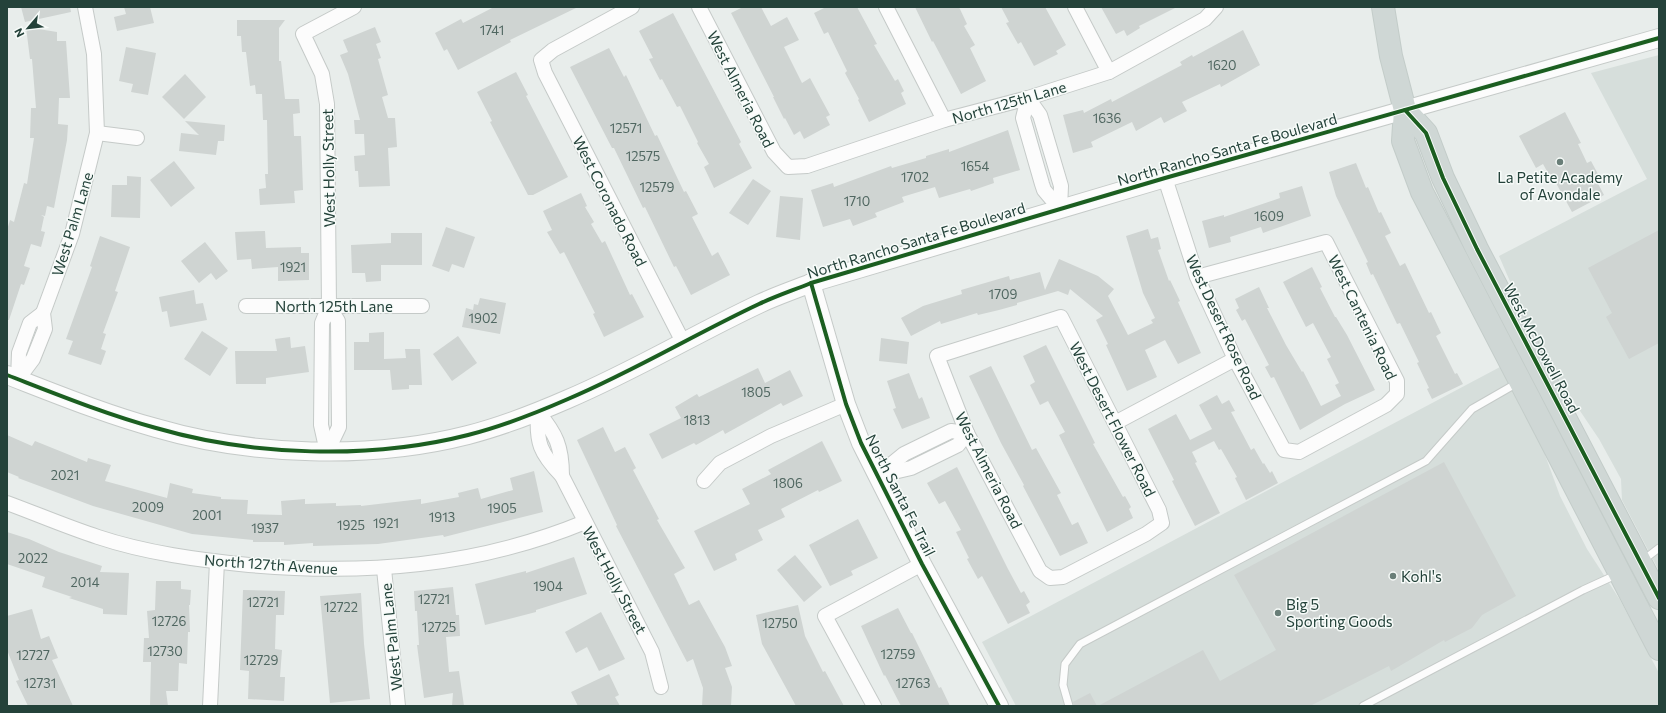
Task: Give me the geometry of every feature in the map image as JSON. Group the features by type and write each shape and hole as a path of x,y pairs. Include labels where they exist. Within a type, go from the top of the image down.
{"main road":[{"name":"West McDowell Road","path":"1383,7 1392,56 1405,110 1403,142 1414,174 1439,228 1659,649"},
{"name":"West McDowell Road","path":"1405,110 1426,134 1443,178 1477,249 1659,598"},
{"path":"1620,573 1640,562"}],"street":[{"name":"West Palm Lane","path":"12,377 19,352 30,323 43,313 72,234 97,134 94,54 85,7"},
{"name":"West Holly Street","path":"328,452 321,425 322,323 330,306 327,104 322,74 303,34 354,7"},
{"name":"West Coronado Road","path":"632,7 553,50 541,60 545,73 683,342"},
{"name":"West Almeria Road","path":"699,7 774,152 788,167"},
{"path":"886,7 944,120"},
{"path":"1075,7 1109,72"},
{"name":"North 125th Lane","path":"788,167 807,166 944,120 1028,98 1109,72 1205,19 1216,7"},
{"name":"North Rancho Santa Fe Boulevard","path":"12,377 138,423 177,433 250,447 328,452 431,443 468,435 510,423 538,412 602,384 761,303 811,283 1165,178 1659,38"},
{"path":"1028,98 1023,118 1042,184 1044,190 1060,209"},
{"path":"97,134 137,138"},
{"name":"West Desert Rose Road","path":"1165,178 1197,277 1235,359 1284,450"},
{"name":"West Cantenia Road","path":"1197,277 1326,242 1397,381 1397,394 1386,405 1299,452 1284,450"},
{"name":"North Santa Fe Trail","path":"811,283 846,404 861,443 922,564 999,706"},
{"name":"North 125th Lane","path":"246,306 422,306"},
{"name":"West Almeria Road","path":"1050,578 1040,570 967,433 937,356 1061,317"},
{"name":"West Desert Flower Road","path":"1050,578 1063,577 1146,534 1162,523 1160,510 1061,317"},
{"path":"1115,423 1235,359"},
{"path":"704,481 720,463 772,436 846,404"},
{"name":"West Holly Street","path":"538,412 537,434 546,460 562,476 652,652 661,687"},
{"path":"877,476 911,468 958,445 967,433"},
{"name":"North 127th Avenue","path":"7,503 98,537 153,551 217,562 295,569 384,569 431,564 488,553 559,533 585,522"},
{"path":"210,706 217,562"},
{"path":"874,706 825,616 922,564"},
{"name":"West Palm Lane","path":"384,569 398,706"}],"lane":[{"path":"1070,706 1062,685 1065,664 1080,644 1426,461 1472,409 1519,382"},
{"path":"1640,562 1659,548"},
{"path":"1364,706 1584,590 1620,573"}],"shaded area":[{"path":"1659,55 1659,571 1622,500 1621,479 1599,439 1555,374 1525,316 1499,256 1647,179 1591,73"},
{"path":"1500,367 1544,452 1560,496 1587,549 1620,600 1659,673 1659,706 1016,706 982,642"}],"building":[{"path":"21,7 70,7 71,12 25,22"},
{"path":"124,7 150,7 154,23 117,31 114,17 126,14"},
{"path":"494,7 578,7 510,40 511,42 458,70 447,49 444,51 435,33 461,19 463,23"},
{"path":"743,7 761,7 771,26 787,17 799,40 784,47 802,83 810,78 830,115 826,117 830,125 804,139 800,131 794,135 785,118 784,119 731,13"},
{"path":"826,7 857,7 877,44 874,45 895,81 898,79 904,91 901,93 906,104 869,122 845,73 847,71 828,32 824,34 814,13"},
{"path":"915,7 959,7 967,24 964,26 975,45 970,48 986,81 961,94 933,41 932,42"},
{"path":"1001,7 1045,7 1066,45 1056,51 1058,54 1034,66 1021,42 1018,44 1006,23 1009,22"},
{"path":"1101,7 1177,7 1139,26 1140,28 1127,36 1124,30 1116,34"},
{"path":"673,13 741,142 739,144 752,168 714,188 704,167 709,164 697,143 698,142 680,106 677,107 662,79 660,80 649,59 653,58 639,31"},
{"path":"237,20 285,20 279,28 279,61 281,61 285,99 299,99 300,113 293,114 294,136 301,136 303,190 294,191 295,203 260,205 259,189 266,188 265,174 268,174 267,120 263,120 262,94 256,94 255,85 250,86 246,52 242,52 241,36 237,36"},
{"path":"26,27 57,32 57,41 66,41 70,98 59,98 58,124 68,125 67,140 54,208 47,206 45,216 41,215 44,217 41,231 45,232 41,247 31,244 24,266 30,268 24,285 21,284 9,320 7,320 7,230 10,220 14,222 24,183 27,184 34,138 30,138 31,108 36,108 32,59 30,59"},
{"path":"375,27 381,42 376,44 381,58 378,59 388,95 382,97 388,118 395,118 397,147 388,148 390,186 359,187 358,171 355,171 354,156 365,155 364,134 355,134 354,120 360,120 348,74 340,55 348,52 343,40"},
{"path":"1243,30 1260,65 1221,87 1220,84 1182,102 1187,111 1164,123 1161,117 1136,131 1132,122 1091,142 1093,147 1073,153 1063,115 1083,110 1084,113 1111,99 1112,102 1182,65 1180,62 1192,55 1193,57"},
{"path":"126,47 156,53 148,95 131,92 133,84 119,81"},
{"path":"609,48 624,77 626,75 684,192 686,191 698,214 692,217 712,256 718,252 730,275 691,295 676,266 674,267 645,207 643,208 614,148 612,148 570,67"},
{"path":"516,72 528,95 526,96 568,177 533,195 528,195 490,122 492,121 477,92"},
{"path":"185,74 206,97 184,119 162,97"},
{"name":"La Petite Academy of Avondale","path":"1565,112 1581,143 1578,144 1587,163 1591,161 1598,174 1594,176 1604,195 1572,212 1556,183 1554,184 1543,164 1536,168 1519,136"},
{"path":"185,121 225,125 224,141 218,141 216,155 179,151 181,133 199,135"},
{"path":"1008,130 1020,170 993,178 994,183 971,191 970,189 939,198 935,187 902,197 904,202 875,213 877,217 853,226 850,219 823,227 811,190 833,183 834,187 891,166 892,168 926,158 926,156 949,149 949,152"},
{"path":"174,161 195,188 171,207 150,180"},
{"path":"1356,163 1366,188 1368,187 1379,213 1381,212 1391,233 1385,236 1400,266 1405,263 1429,313 1431,312 1441,333 1436,336 1455,374 1457,373 1463,384 1432,399 1427,389 1429,388 1417,363 1419,362 1400,323 1397,324 1373,274 1371,275 1366,263 1368,262 1336,196 1329,172"},
{"path":"127,176 141,177 140,218 111,217 112,185 127,185"},
{"path":"753,179 771,191 748,225 729,213"},
{"path":"1302,186 1311,216 1263,233 1261,227 1230,237 1231,242 1209,248 1202,221 1224,215 1224,217 1280,198 1279,193"},
{"path":"581,193 587,206 585,207 594,222 591,224 602,243 605,241 630,295 632,294 644,317 604,337 593,314 595,313 564,252 560,254 547,232 552,230 543,211"},
{"path":"780,196 803,198 800,240 776,237"},
{"path":"446,227 475,237 464,268 452,264 449,272 432,266"},
{"path":"1148,229 1151,239 1158,237 1161,249 1158,250 1169,281 1170,280 1180,301 1178,302 1201,353 1178,364 1165,340 1145,350 1157,377 1127,391 1106,345 1108,344 1096,320 1103,316 1070,289 1068,295 1058,291 999,310 978,315 977,313 941,324 940,321 911,336 901,318 923,306 962,294 961,290 1009,276 1010,280 1040,272 1045,290 1059,259 1098,276 1114,289 1108,296 1128,335 1153,323 1151,320 1155,318 1143,293 1126,236"},
{"path":"1659,230 1659,343 1629,359 1606,317 1612,313 1588,268"},
{"path":"265,231 266,248 301,247 301,253 309,253 309,280 278,281 278,267 252,269 251,259 237,260 235,232"},
{"path":"391,233 422,233 422,265 381,265 381,281 366,282 365,273 352,273 351,245 391,243"},
{"path":"100,236 130,247 115,291 118,292 103,333 106,334 101,349 106,351 101,365 68,354 73,341 66,339 92,267 90,266"},
{"path":"205,242 228,271 216,280 211,273 199,283 181,261"},
{"path":"1312,267 1322,287 1320,288 1335,317 1347,335 1375,390 1345,404 1300,430 1274,377 1271,378 1265,367 1269,365 1245,319 1242,321 1236,310 1239,308 1235,299 1259,287 1269,308 1267,308 1286,345 1302,372 1303,371 1321,406 1341,396 1335,385 1339,383 1327,359 1331,357 1313,323 1306,327 1283,282"},
{"path":"194,290 196,304 203,303 207,320 170,327 167,311 162,312 159,297"},
{"path":"480,298 506,303 500,334 462,327 466,308 473,310 474,304 478,305"},
{"path":"202,331 228,348 210,376 184,359"},
{"path":"384,332 384,359 406,358 405,349 420,349 422,385 409,385 409,389 392,390 390,370 354,370 354,342 369,342 369,333"},
{"path":"458,336 477,363 452,381 433,354"},
{"path":"290,337 291,348 305,346 309,372 266,378 266,384 236,384 235,351 277,351 275,339"},
{"path":"881,338 909,342 907,364 879,361"},
{"path":"1046,345 1095,443 1093,444 1123,497 1125,496 1131,507 1129,509 1133,518 1107,532 1059,435 1065,432 1048,401 1040,405 1030,385 1035,382 1023,356"},
{"path":"991,366 1032,450 1036,448 1061,493 1057,495 1072,525 1078,522 1088,543 1060,556 1001,443 969,376"},
{"path":"758,368 765,383 790,370 803,396 783,406 781,403 725,434 723,430 696,445 694,443 662,459 649,434 681,418 675,407 697,394 699,397"},
{"path":"909,373 919,399 922,397 930,418 902,429 893,409 896,408 887,381"},
{"path":"1217,395 1222,404 1229,400 1235,411 1231,412 1251,450 1254,448 1270,473 1272,471 1278,483 1246,500 1235,478 1237,477 1221,449 1219,450 1214,441 1192,452 1197,462 1195,463 1220,513 1195,526 1148,429 1176,414 1190,440 1212,429 1199,405"},
{"path":"603,427 615,452 625,447 636,468 633,470 659,519 657,520 685,568 674,574 689,605 699,600 725,647 732,666 725,668 732,687 731,706 702,706 703,688 693,659 687,662 616,526 617,525 577,440"},
{"path":"7,435 32,446 35,441 87,462 88,458 111,465 105,481 167,498 170,483 193,489 192,493 221,497 221,499 248,500 247,514 282,515 281,501 305,499 305,504 336,503 336,506 361,506 421,499 421,504 459,497 458,493 478,488 481,499 513,490 510,478 534,471 543,512 444,537 443,535 378,544 313,546 313,543 284,545 284,542 253,542 253,540 192,534 93,506 18,478 19,477 7,472"},
{"path":"822,441 842,481 819,492 818,490 781,509 785,517 758,530 763,540 735,554 737,560 714,571 694,531 750,504 742,489 771,474 768,470"},
{"name":"Kohl's","path":"1444,462 1516,596 1482,615 1472,628 1445,642 1444,640 1391,671 1389,666 1310,706 1098,706 1203,650 1220,681 1276,650 1234,575"},
{"path":"957,467 1008,569 1021,593 1024,591 1030,602 1026,605 1030,613 1008,624 982,576 978,579 967,559 969,558 956,532 961,530 945,501 939,504 927,483"},
{"path":"858,519 878,558 851,571 853,575 830,586 809,545"},
{"path":"7,532 29,539 59,552 102,566 100,572 129,573 127,615 103,614 103,609 42,587 45,577 7,564"},
{"path":"795,555 822,587 804,602 777,570"},
{"path":"574,557 587,594 536,610 536,612 485,625 475,584 526,571 526,573"},
{"path":"156,581 181,581 181,589 191,590 189,605 190,632 188,632 187,664 179,663 178,691 166,691 168,706 150,706 151,662 143,662 144,638 149,638 147,611 155,610"},
{"path":"453,587 456,615 459,615 460,636 446,637 449,672 459,671 464,706 452,706 453,693 424,698 417,645 419,645 414,591"},
{"path":"243,590 285,591 284,615 276,615 275,649 282,650 280,677 285,677 284,701 248,699 249,671 240,670"},
{"path":"361,593 364,644 370,699 330,703 320,596"},
{"path":"798,605 805,636 823,672 825,671 844,706 796,706 762,644 756,615"},
{"path":"898,608 939,688 941,687 950,706 901,706 885,675 884,676 861,626"},
{"path":"32,609 41,639 49,636 58,658 52,660 73,706 28,706 16,681 19,680 7,650 7,616"},
{"path":"601,612 625,659 599,671 587,647 576,653 565,632"},
{"path":"609,674 619,695 615,697 620,706 578,706 571,692"},
{"path":"1090,693 1097,706 1074,706 1073,702"}],"cycle path":[{"path":"7,375 81,403 156,428 231,444 271,449 352,451 430,443 494,428 556,404 617,377 759,304 811,283 1165,178 1659,38"},
{"path":"1405,110 1426,133 1443,178 1477,249 1659,598"},
{"path":"811,283 846,404 861,443 922,564 999,706"}],"place":[{"name":"La Petite Academy of Avondale","path":"1560,162"},
{"name":"Kohl's","path":"1393,576"},
{"name":"Big 5 Sporting Goods","path":"1278,613"}]}
